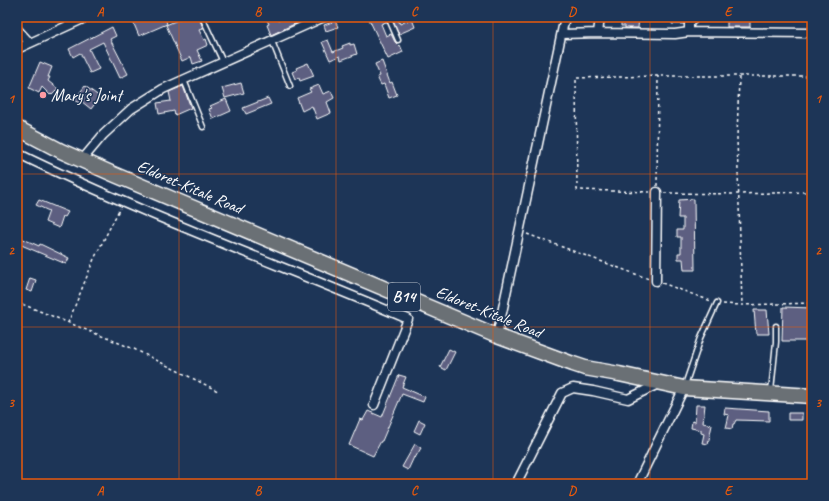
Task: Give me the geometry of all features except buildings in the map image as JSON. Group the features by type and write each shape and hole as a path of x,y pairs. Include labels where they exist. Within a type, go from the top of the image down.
{"highway":[{"name":"Eldoret-Kitale Road","path":"17,128 82,160 378,287 497,336 585,368 684,388 812,396"}],"street":[{"path":"17,49 87,17"},
{"path":"82,160 103,135 131,109 163,89 324,17"},
{"path":"497,336 565,17"},
{"path":"598,33 600,17"},
{"path":"689,32 690,24 694,17"},
{"path":"17,30 30,43"},
{"path":"562,34 675,34 689,32 812,33"},
{"path":"17,153 123,201 408,319 374,405"},
{"path":"656,281 657,192"},
{"path":"516,484 562,393 573,388 628,399 660,383"},
{"path":"637,484 684,388"}],"lane":[{"path":"202,17 223,63"},
{"path":"388,17 398,40"},
{"path":"272,41 290,86"},
{"path":"184,80 203,127"},
{"path":"684,388 701,338 717,303"},
{"path":"770,393 776,342 776,326"}],"path":[{"path":"657,192 658,76"},
{"path":"812,76 658,76 576,78 577,190 738,194 806,192 812,201"},
{"path":"740,76 737,138 742,305"},
{"path":"68,323 94,259 123,201"},
{"path":"17,302 134,349 218,391"}],"place":[{"name":"Mary's Joint","path":"43,95"}]}
